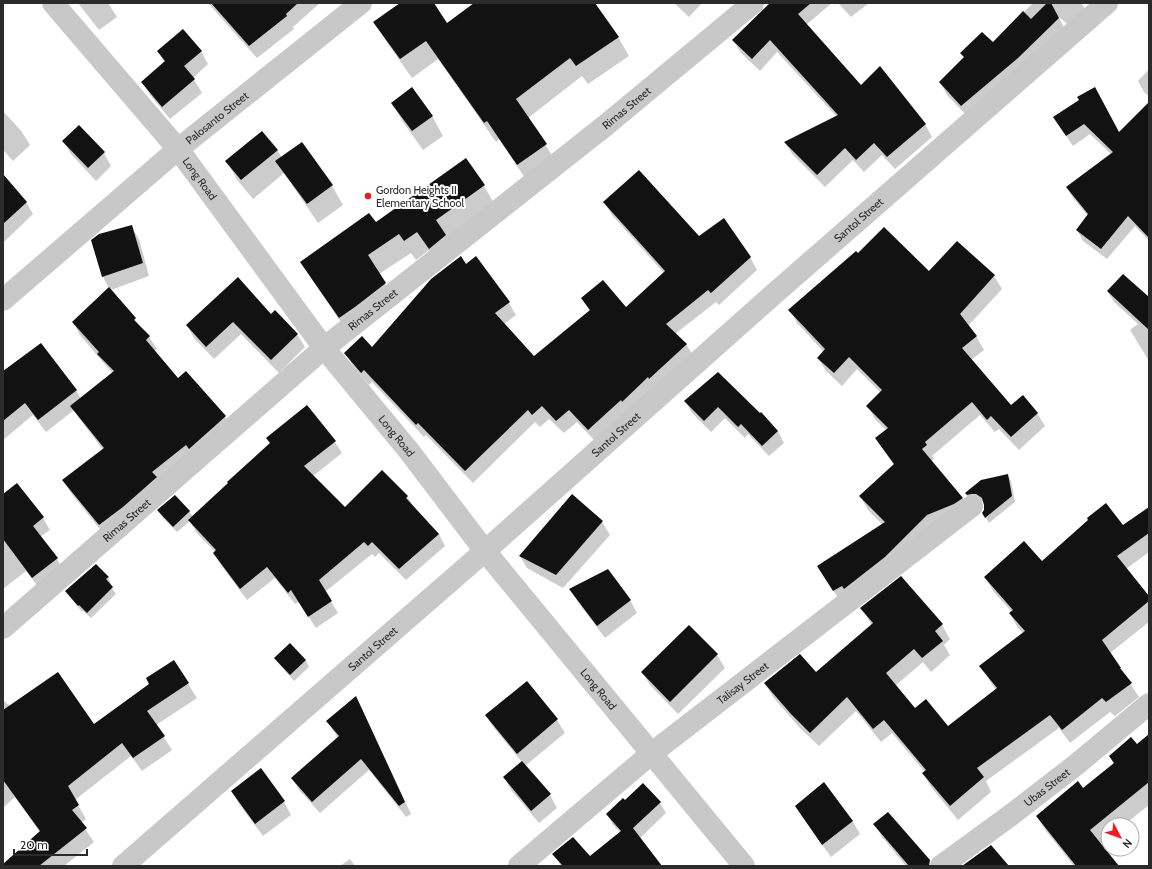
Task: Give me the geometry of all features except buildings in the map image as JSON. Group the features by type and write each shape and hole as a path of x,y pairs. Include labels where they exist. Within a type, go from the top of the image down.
{"street":[{"name":"Long Road","path":"53,3 178,149 324,348 409,451 485,551 744,866"},
{"name":"Palosanto Street","path":"3,300 178,149 361,3"},
{"name":"Rimas Street","path":"3,628 324,348 606,125 752,3"},
{"name":"Santol Street","path":"123,866 485,551 775,293 1107,3"},
{"name":"Talisay Street","path":"519,866 652,753 972,506"},
{"name":"Ubas Street","path":"941,866 1071,769 1149,704"}],"place":[{"name":"Gordon Heights II Elementary School","path":"368,196"}]}
